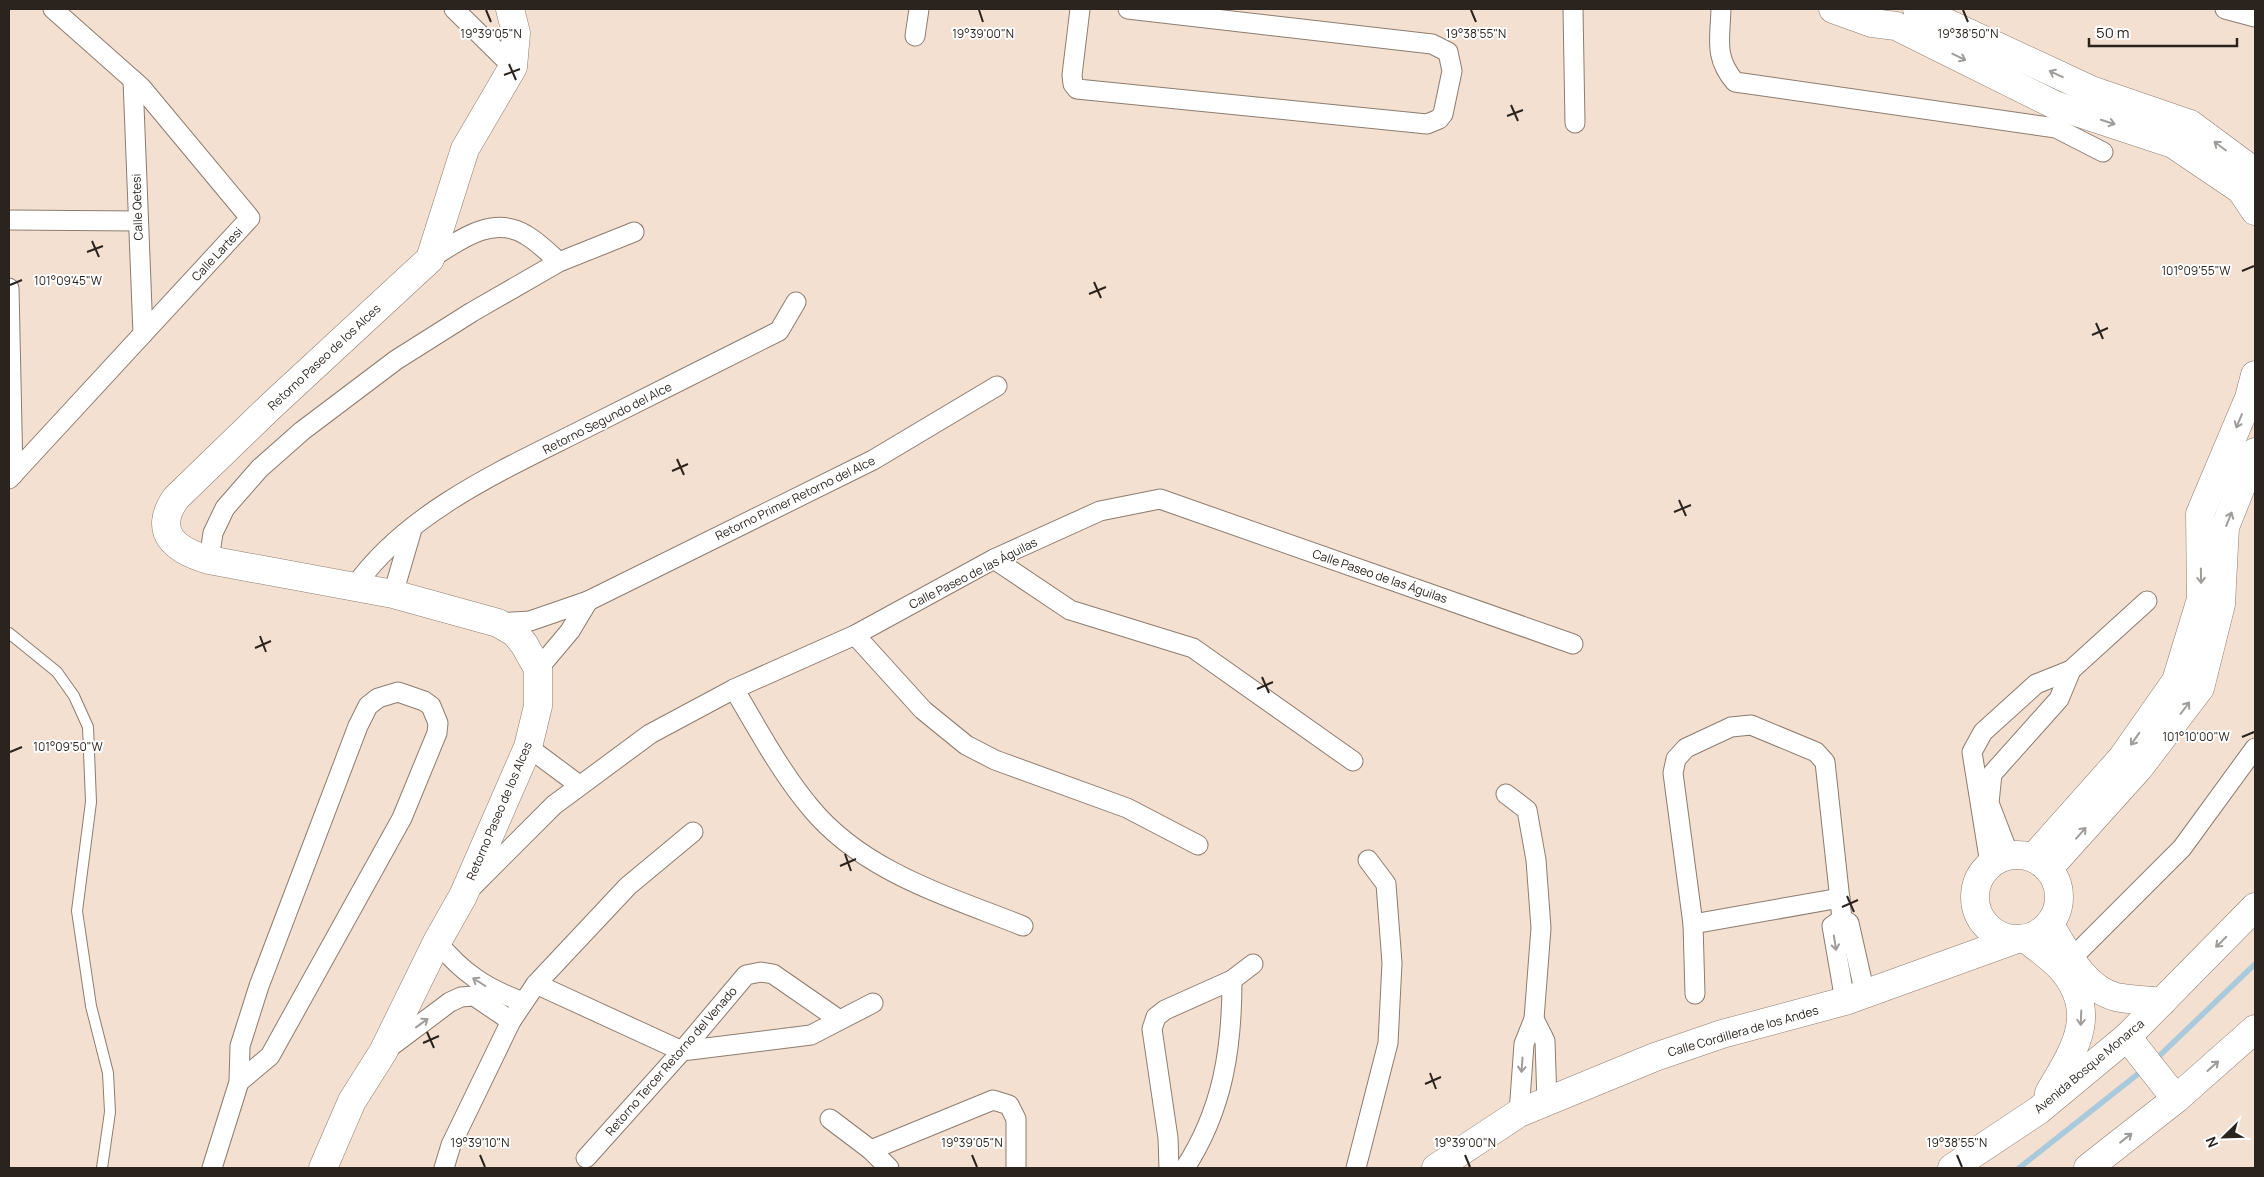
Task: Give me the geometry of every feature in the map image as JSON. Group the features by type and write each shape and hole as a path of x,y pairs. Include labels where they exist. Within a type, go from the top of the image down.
{"street":[{"name":"Calle Lartesi","path":"11,477 250,218 134,80 53,9"},
{"path":"454,9 513,67"},
{"path":"430,259 465,149 513,67 516,33 510,9"},
{"path":"915,36 919,9"},
{"path":"1080,9 1072,75 1073,84 1077,89 1427,124 1440,120 1443,114 1451,65 1448,52 1432,44 1128,9"},
{"path":"1573,9 1575,123"},
{"path":"1721,9 1719,54 1725,70 1735,82 2056,128 2103,152"},
{"path":"1833,9 1885,17 2055,105 2173,144 2241,190 2255,211"},
{"path":"1916,9 2091,90 2190,124 2248,167 2255,179"},
{"path":"2226,9 2255,18"},
{"name":"Calle Qetesi","path":"134,80 137,221 143,334"},
{"path":"9,220 137,221"},
{"name":"Retorno Paseo de los Alces","path":"326,1165 352,1101 383,1052 437,942 463,896 528,747 538,706 538,668 515,633 498,623 393,594 209,560 184,551 170,538 166,523 170,507 176,498 270,406 430,259 456,242 490,227 506,227 525,234 559,262"},
{"path":"209,560 213,533 225,508 260,468 302,431 396,360 472,312 559,262 634,232"},
{"path":"9,288 11,477"},
{"name":"Retorno Segundo del Alce","path":"355,586 380,555 412,529 492,476 778,332 796,302"},
{"path":"2020,861 2122,758 2176,681 2201,598 2200,514 2248,398 2255,375"},
{"name":"Retorno Primer Retorno del Alce","path":"498,623 530,621 588,601 873,460 997,386"},
{"path":"2162,1002 2116,997 2102,991 2066,964 2020,939 2001,937 1990,930 1981,920 1976,911 1974,890 1983,871 2020,861 2139,768 2200,688 2221,604 2225,527 2255,452"},
{"name":"Calle Paseo de las Águilas","path":"463,896 554,805 650,734 734,689 856,635 994,559 1100,511 1160,499 1573,644"},
{"path":"393,594 412,529"},
{"path":"994,559 1070,610 1193,648 1353,761"},
{"path":"538,668 570,631 588,601"},
{"path":"2020,861 1972,752 1983,732 2036,684 2071,670 2147,601"},
{"path":"856,635 923,710 966,745 995,760 1127,808 1198,845"},
{"path":"2020,939 2043,931 2050,924 2056,914 2059,903 2059,891 2055,879 2020,861 1989,803 1992,774 2059,699 2071,670"},
{"path":"734,689 776,760 810,808 831,829 860,852 908,881 1022,926"},
{"path":"212,1168 239,1082 240,1046 259,986 358,726 368,706 387,694 398,692 424,701 431,706 436,716 437,733 402,818 270,1056 239,1082"},
{"path":"1694,994 1693,924 1673,773 1676,759 1686,748 1731,728 1751,725 1816,752 1825,762 1842,919 1832,926 1855,998"},
{"path":"528,747 579,785"},
{"path":"2066,964 2182,848 2255,748"},
{"path":"1506,794 1527,810 1536,860 1541,928 1534,1019 1524,1044 1519,1113"},
{"path":"444,1168 451,1145 517,1012 536,984 628,886 693,832"},
{"path":"1359,1165 1388,1043 1392,964 1386,884 1368,860"},
{"path":"1693,924 1840,898"},
{"name":"Avenida Bosque Monarca","path":"1952,1168 2133,1046 2162,1002 2255,908"},
{"path":"1951,964 1981,920"},
{"path":"2039,1110 2073,1052 2083,1020 2077,994 2050,924"},
{"name":"Calle Cordillera de los Andes","path":"1436,1168 1519,1113 1664,1054 1722,1034 1855,998 2020,939"},
{"path":"437,942 454,963 475,980 498,993 517,1012"},
{"path":"1169,1168 1168,1138 1152,1029 1156,1017 1165,1010 1232,980 1253,964"},
{"name":"Retorno Tercer Retorno del Venado","path":"586,1158 682,1051 746,975 761,972 773,974 838,1019"},
{"path":"1185,1168 1195,1154 1213,1113 1226,1070 1232,1025 1232,980"},
{"path":"536,984 682,1051 811,1035 838,1019 873,1003"},
{"path":"383,1052 450,1002 461,997 474,996 517,1012"},
{"path":"1534,1019 1545,1041 1547,1102"},
{"path":"2088,1168 2176,1099 2255,1029"},
{"path":"2133,1046 2176,1099"},
{"path":"871,1150 993,1100 1009,1105 1016,1119 1016,1168"},
{"path":"830,1119 871,1150 889,1168"}],"lane":[{"path":"9,633 57,672 74,696 88,726 91,802 77,911 91,1006 108,1074 110,1112 102,1168"}],"waterway":[{"path":"2154,1061 2255,964"},
{"path":"2019,1168 2143,1070"}]}
